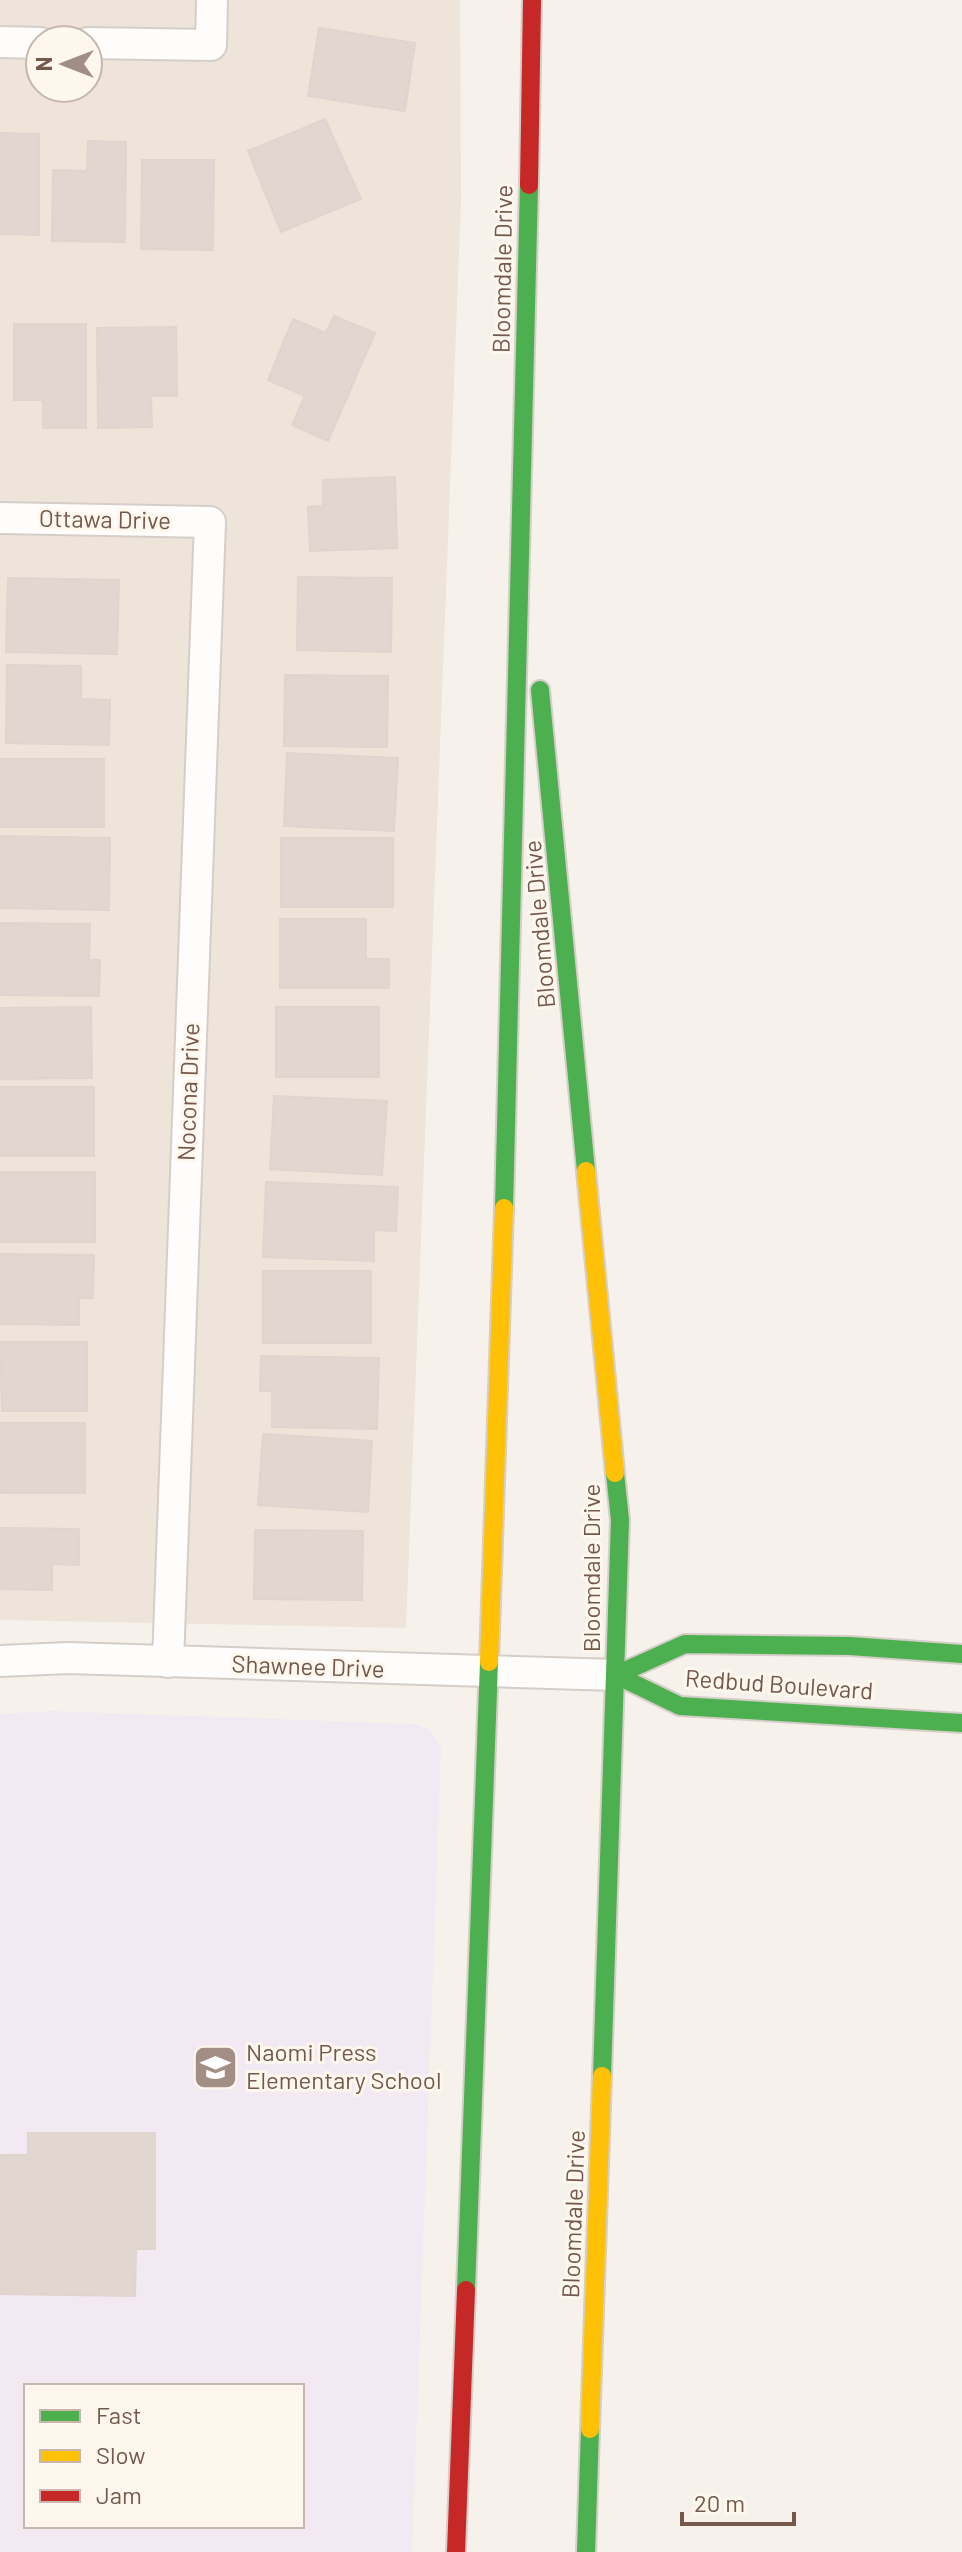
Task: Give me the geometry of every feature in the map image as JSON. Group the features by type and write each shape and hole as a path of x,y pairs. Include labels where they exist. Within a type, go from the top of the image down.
{"street":[{"path":"104,43 211,45 212,0"},
{"name":"Bloomdale Drive","path":"456,2552 490,1674 523,587 532,0"},
{"path":"0,42 24,43"},
{"name":"Ottawa Drive","path":"0,518 210,522"},
{"name":"Nocona Drive","path":"168,1662 210,522"},
{"name":"Bloomdale Drive","path":"523,587 537,667 620,1520 586,2552"},
{"name":"Redbud Boulevard","path":"616,1675 685,1644 850,1646 962,1654"},
{"name":"Shawnee Drive","path":"0,1661 68,1658 490,1674 616,1675"},
{"name":"Redbud Boulevard","path":"616,1675 680,1706 962,1723"}],"shaded area":[{"path":"0,0 460,0 461,201 406,1628 0,1620"},
{"name":"Naomi Press Elementary School","path":"52,1711 416,1724 431,1731 441,1747 412,2552 0,2552 0,1714"}],"building":[{"path":"319,28 415,43 405,111 308,96"},
{"path":"325,119 361,199 281,232 248,151"},
{"path":"0,133 39,134 39,235 0,234"},
{"path":"88,141 126,142 125,242 52,241 53,170 87,171"},
{"path":"142,160 214,160 213,250 141,249"},
{"path":"334,316 375,333 328,441 292,425 305,396 268,380 293,319 326,333"},
{"path":"14,324 86,324 86,428 43,428 43,400 14,400"},
{"path":"176,327 177,396 151,396 152,427 98,428 97,328"},
{"path":"395,477 397,548 310,551 308,507 323,506 323,480"},
{"path":"298,577 392,578 391,652 297,650"},
{"path":"8,578 119,580 117,654 6,652"},
{"path":"7,665 81,666 81,699 110,700 109,745 6,743"},
{"path":"285,675 388,676 387,747 284,746"},
{"path":"287,753 398,758 394,831 284,826"},
{"path":"0,759 104,759 104,827 0,827"},
{"path":"0,836 110,838 109,910 0,908"},
{"path":"281,838 393,838 393,907 281,907"},
{"path":"280,919 366,919 366,959 389,959 389,988 280,988"},
{"path":"0,923 90,924 89,960 100,960 99,996 0,995"},
{"path":"91,1007 92,1078 0,1079 0,1008"},
{"path":"276,1007 379,1007 379,1077 276,1077"},
{"path":"0,1087 94,1087 94,1156 0,1156"},
{"path":"274,1096 387,1101 382,1175 270,1169"},
{"path":"0,1172 95,1172 95,1242 0,1242"},
{"path":"266,1182 398,1187 396,1231 374,1230 374,1261 263,1257"},
{"path":"0,1254 94,1255 93,1298 79,1298 79,1325 0,1324"},
{"path":"263,1271 371,1271 371,1343 263,1343"},
{"path":"0,1342 87,1342 87,1411 2,1411"},
{"path":"261,1356 379,1358 377,1429 272,1427 272,1391 260,1391"},
{"path":"0,1423 85,1423 85,1493 0,1493"},
{"path":"263,1434 372,1441 368,1512 258,1505"},
{"path":"0,1528 79,1529 79,1565 52,1564 52,1590 0,1589"},
{"path":"255,1530 363,1531 362,1600 254,1599"},
{"path":"28,2133 155,2133 155,2249 136,2249 135,2296 0,2294 0,2155 28,2155"}],"traffic: fast":[{"path":"504,1208 529,185"},
{"path":"540,690 586,1171"},
{"path":"602,2076 620,1520 615,1473"},
{"path":"616,1675 685,1644 850,1646 962,1654"},
{"path":"466,2290 489,1662"},
{"path":"616,1675 680,1706 962,1723"},
{"path":"586,2552 590,2429"}],"traffic: slow":[{"path":"586,1171 615,1473"},
{"path":"489,1662 504,1208"},
{"path":"590,2429 602,2076"}],"traffic: jam":[{"path":"529,185 532,0"},
{"path":"456,2552 466,2290"}],"place":[{"name":"Naomi Press Elementary School","path":"215,2067"}]}
